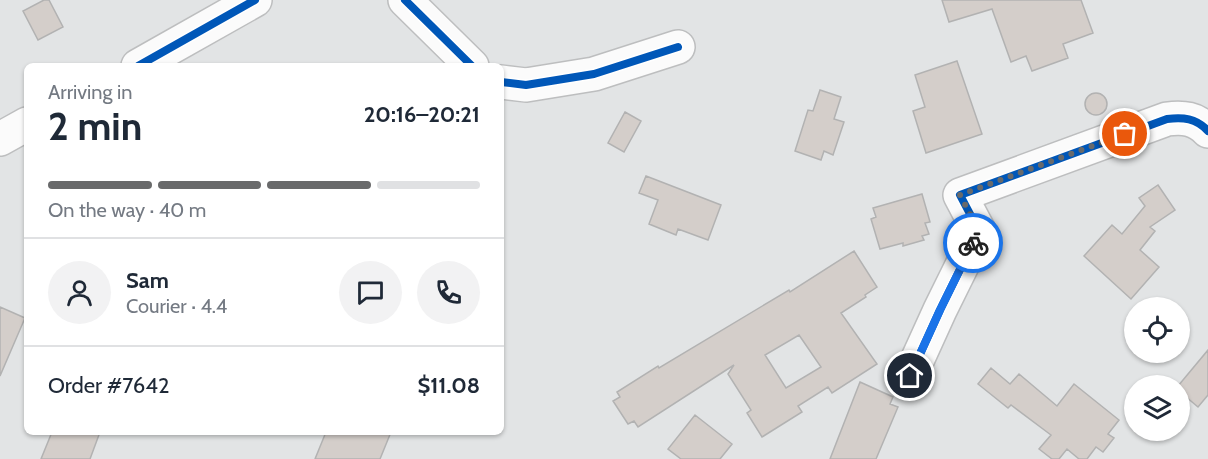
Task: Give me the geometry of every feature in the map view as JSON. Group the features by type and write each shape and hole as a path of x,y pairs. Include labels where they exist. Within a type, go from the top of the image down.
{"street":[{"path":"143,63 255,0"},
{"path":"405,0 468,63"},
{"path":"504,82 526,85 594,74 678,47"},
{"path":"910,376 979,231 960,195 1167,119 1181,117 1195,120 1208,131"},
{"path":"0,139 24,126"}],"building":[{"path":"44,0 49,0 63,27 38,40 23,11"},
{"path":"942,0 1081,0 1093,33 1063,44 1068,58 1032,71 1026,56 1011,62 992,9 949,22"},
{"path":"957,61 982,134 926,153 913,111 925,107 915,75"},
{"path":"820,90 841,97 834,119 844,122 833,155 824,151 821,160 795,151 808,110 813,111"},
{"path":"1096,93 1104,96 1107,104 1104,112 1096,115 1088,112 1085,104 1088,96"},
{"path":"625,112 641,121 624,152 608,143"},
{"path":"646,176 721,205 708,240 678,229 676,235 649,224 658,200 639,193"},
{"path":"1158,185 1175,210 1150,227 1155,231 1140,250 1159,267 1133,297 1129,297 1084,256 1112,225 1122,234 1145,206 1139,198"},
{"path":"922,194 930,222 925,223 929,234 922,236 924,240 880,249 871,219 876,217 873,208"},
{"path":"854,251 877,287 841,313 877,364 832,393 828,387 798,406 802,412 762,437 747,413 751,410 728,374 734,365 638,427 634,421 628,424 613,401 620,397 617,392 789,290 790,292","holes":["799,335 821,367 786,388 765,355"]},
{"path":"0,307 24,318 24,320 0,376"},
{"path":"1208,350 1208,395 1198,407 1190,400 1190,375 1187,375"},
{"path":"991,368 1010,384 1019,374 1057,406 1074,384 1119,420 1108,434 1114,438 1103,452 1096,447 1087,459 1079,459 1067,449 1059,459 1052,459 1039,449 1051,435 1011,405 1008,408 978,384"},
{"path":"860,382 893,397 890,404 898,407 876,459 830,459"},
{"path":"695,415 732,444 720,459 681,459 668,449"},
{"path":"51,435 99,435 90,459 41,459"},
{"path":"325,435 390,435 380,459 315,459"}],"cycle path":[{"path":"143,63 255,0"},
{"path":"405,0 469,63"},
{"path":"504,82 526,85 594,74 678,47"},
{"path":"910,376 979,231 960,195 1167,119 1189,119 1199,123 1208,131"}],"way so far":[{"path":"973,243 979,231 960,195 1125,134"}],"route":[{"path":"910,376 973,243"}]}
